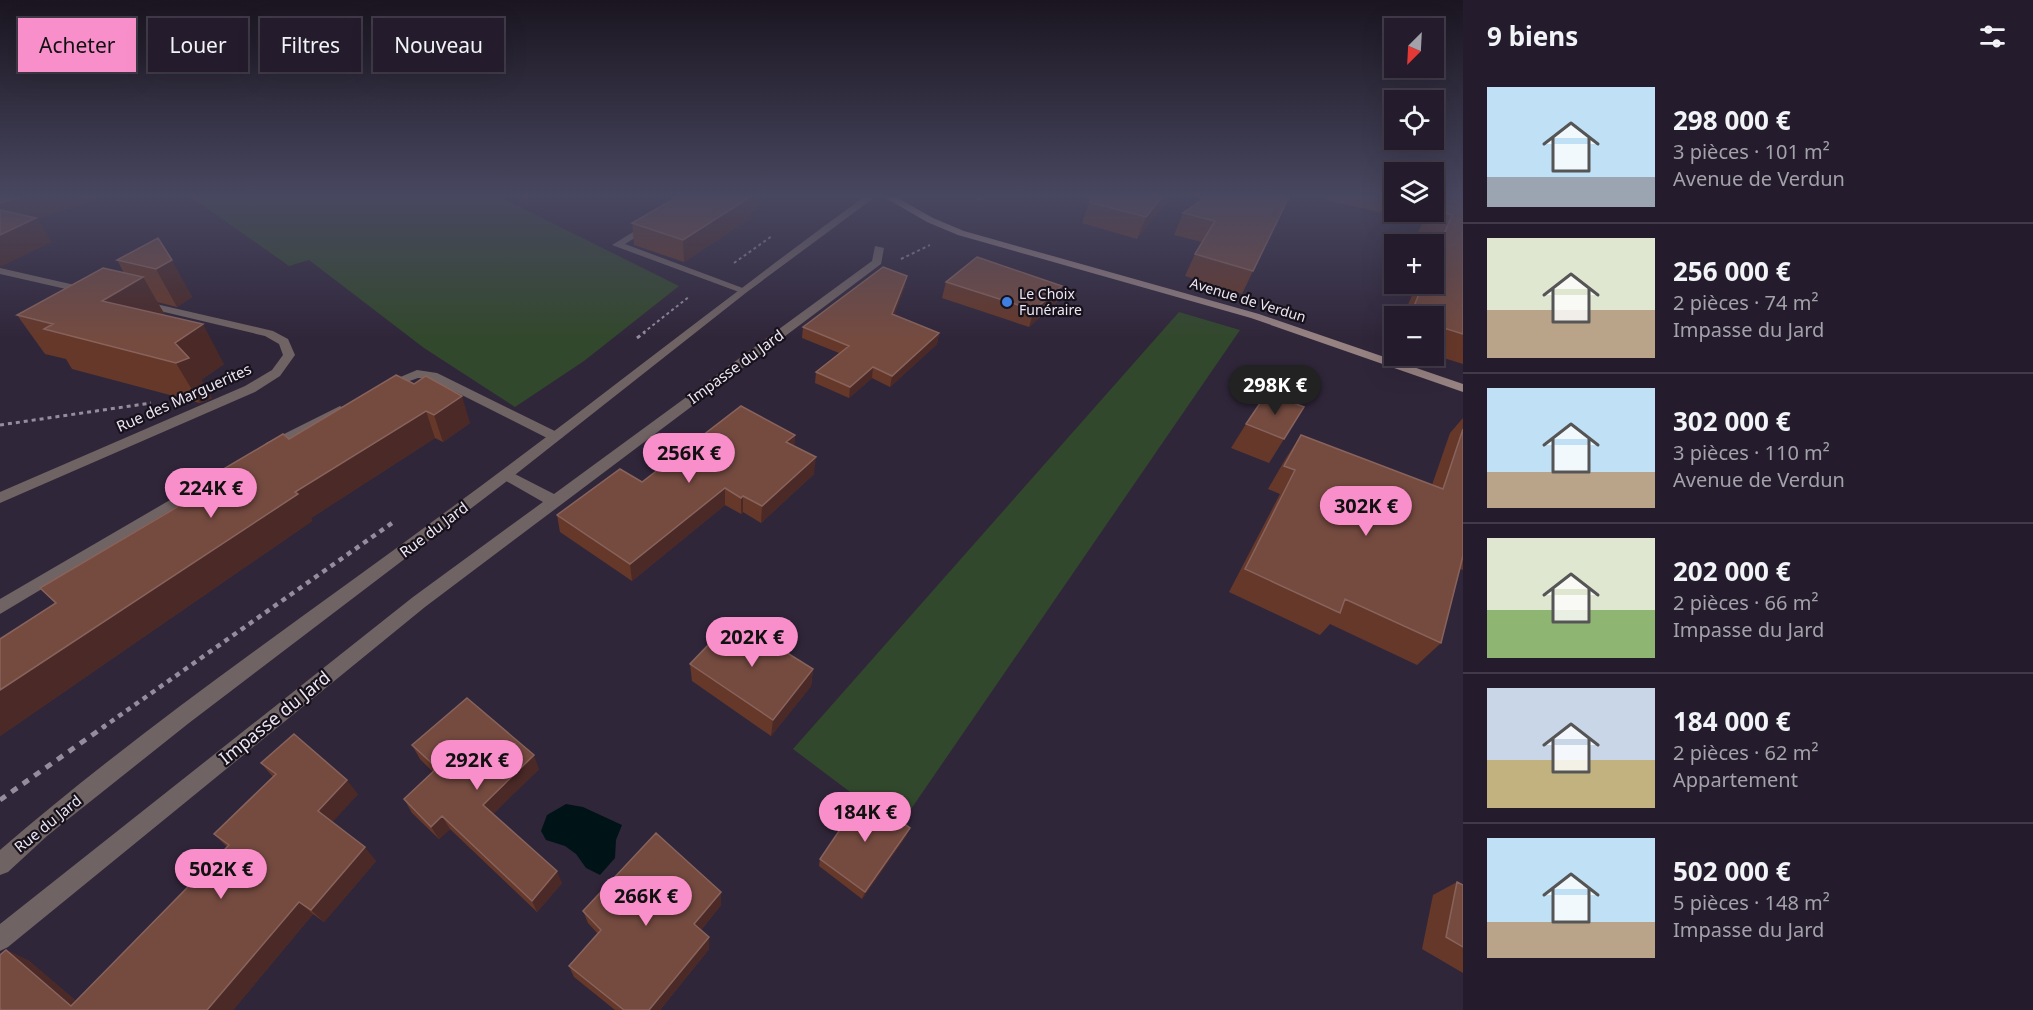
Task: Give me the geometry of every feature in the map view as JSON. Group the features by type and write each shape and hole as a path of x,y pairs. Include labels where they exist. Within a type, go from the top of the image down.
{"main road":[{"name":"Avenue de Verdun","path":"1001,244 1255,316 1463,388"}],"street":[{"path":"618,244 743,290"},
{"name":"Rue du Jard","path":"0,864 40,829 182,717 506,476 743,290 806,244"},
{"path":"877,262 879,248"},
{"name":"Impasse du Jard","path":"0,939 419,602 877,262"},
{"path":"0,271 105,296"},
{"name":"Rue des Marguerites","path":"0,498 250,389 276,373 289,355 284,342 269,333 129,301"},
{"path":"373,392 394,381 417,374 433,376 556,437"},
{"path":"258,453 352,403"},
{"path":"0,608 218,476"},
{"path":"506,476 554,501"}],"path":[{"path":"631,344 711,279 761,244"},
{"path":"877,262 898,261 930,244"},
{"path":"0,425 155,402 199,411"},
{"path":"0,800 396,519"}],"green space":[{"path":"258,244 595,244 679,286 584,361 515,407 424,348 309,260 289,266"},
{"path":"1179,312 1240,330 898,828 793,749"}],"shaded area":[{"path":"566,804 583,807 622,825 616,840 615,858 600,875 586,868 576,854 565,846 546,840 541,831 547,815"}],"building":[{"path":"147,244 162,244 172,260 156,269 117,260"},
{"path":"1201,244 1266,244 1253,271 1195,254"},
{"path":"1444,244 1463,244 1463,334 1444,328 1444,306 1414,306 1419,294 1444,294"},
{"path":"977,257 1062,286 1034,310 946,282"},
{"path":"883,267 907,276 892,314 939,333 892,376 873,367 850,387 816,372 849,346 803,327"},
{"path":"103,268 143,277 102,301 203,324 175,343 189,358 176,363 44,329 53,324 17,315"},
{"path":"396,375 414,384 426,376 462,396 434,415 426,411 295,492 298,494 0,690 0,639 56,603 40,588 194,497 186,491 283,434 289,439"},
{"path":"1267,393 1304,407 1284,439 1246,424"},
{"path":"741,406 795,435 786,442 816,457 762,506 743,496 741,498 725,488 630,564 557,515 620,469 642,482"},
{"path":"1463,429 1463,556 1441,643 1345,599 1340,613 1245,569 1295,470 1284,466 1301,435 1443,489"},
{"path":"733,619 813,669 773,720 690,664"},
{"path":"467,698 534,755 483,805 557,871 532,901 442,816 431,827 404,799 437,768 412,745"},
{"path":"294,734 347,780 318,811 365,847 311,910 299,902 207,1010 0,1009 0,955 6,950 71,1006 229,845 214,834 276,774 261,763"},
{"path":"864,794 910,828 865,892 820,859"},
{"path":"656,833 721,892 694,924 709,937 649,1010 624,1010 569,966 601,930 583,911"},
{"path":"1457,882 1463,885 1463,947 1446,937"}],"place":[{"name":"Le Choix Funéraire","path":"1007,302"}]}
